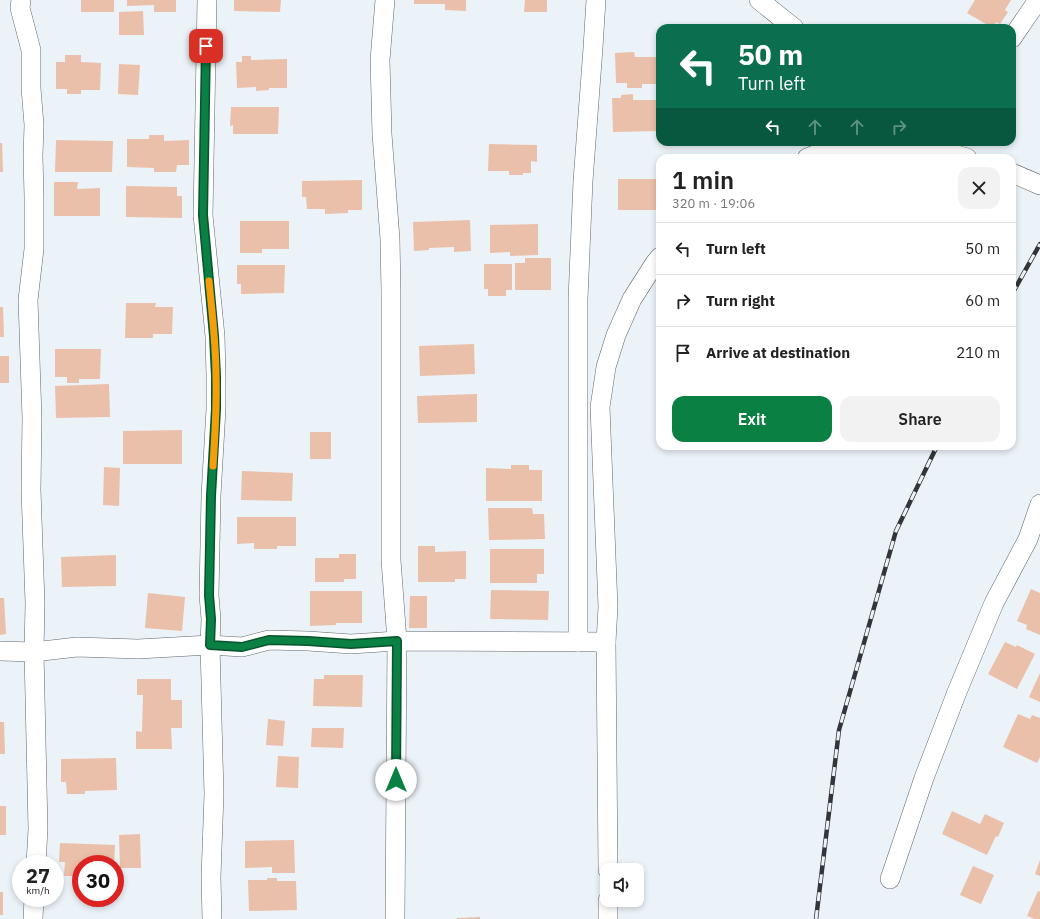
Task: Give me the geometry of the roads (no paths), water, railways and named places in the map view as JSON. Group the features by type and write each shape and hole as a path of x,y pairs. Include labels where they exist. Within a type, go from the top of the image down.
{"street":[{"path":"21,0 20,8 31,50 31,88 34,125 34,249 28,300 32,418 31,490 35,604 34,652 38,829 37,855"},
{"path":"207,0 203,215 214,336 216,376 216,409 210,504 209,595 211,619 210,645 214,794 211,877 212,919"},
{"path":"385,0 380,60 382,134 390,239 391,560 397,641 395,919"},
{"path":"578,642 578,299 583,181 594,48 596,0"},
{"path":"759,0 789,24"},
{"path":"1016,32 1038,0"},
{"path":"818,154 872,146"},
{"path":"940,146 958,154"},
{"path":"1016,175 1040,185"},
{"path":"608,863 606,642 608,607 600,407 606,367 616,335 632,299 656,262"},
{"path":"890,879 924,778 957,692 994,603 1028,540 1040,504"},
{"path":"0,651 34,652 76,647 138,649 210,645 242,647 269,640 351,644 397,641 606,642"},
{"path":"33,919 34,907"},
{"path":"608,907 608,919"}],"railway":[{"path":"1016,287 1040,244"},
{"path":"816,919 839,730 896,531 935,450"}]}
